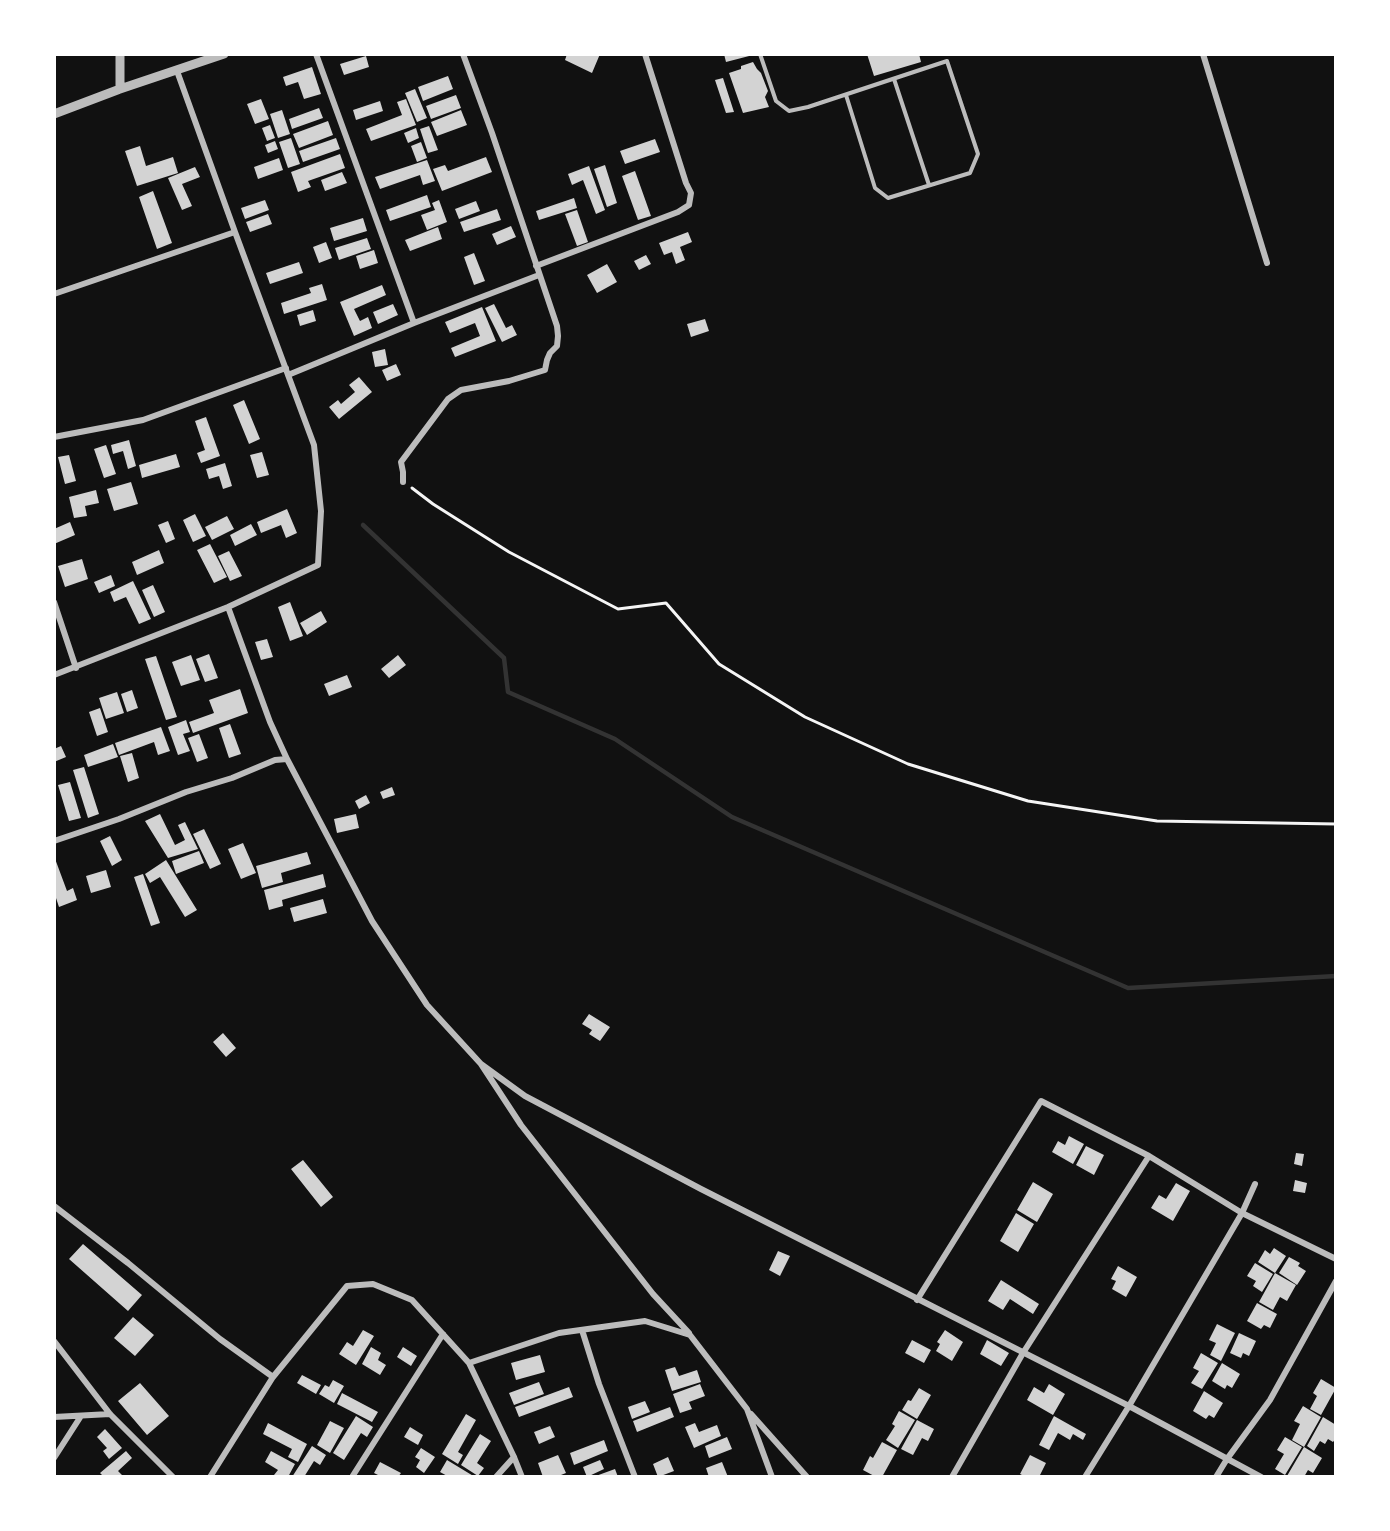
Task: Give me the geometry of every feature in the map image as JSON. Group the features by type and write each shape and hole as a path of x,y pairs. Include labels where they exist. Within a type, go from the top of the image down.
{"street":[{"path":"120,54 120,89"},
{"path":"54,114 224,54"},
{"path":"316,54 414,323"},
{"path":"403,482 401,462 448,399 461,390 508,381 545,370 550,353 557,346 557,326 463,54"},
{"path":"536,266 678,212 689,205 691,193 645,54"},
{"path":"1203,54 1268,263"},
{"path":"54,675 228,607 318,565 321,511 314,445 177,71"},
{"path":"54,294 235,232"},
{"path":"54,437 143,420 287,371 539,275"},
{"path":"54,602 76,668"},
{"path":"228,607 270,722 287,759 372,921 427,1005 481,1064 521,1125 653,1294 690,1335 747,1409 807,1477"},
{"path":"54,841 120,819 186,792 232,778 275,760 287,759"},
{"path":"481,1064 525,1096 917,1300 1129,1406 1261,1477"},
{"path":"917,1300 1041,1101 1149,1156 1242,1213 1336,1259"},
{"path":"952,1477 1023,1353 1149,1156"},
{"path":"1085,1477 1242,1213 1255,1184"},
{"path":"54,1206 220,1339 273,1377"},
{"path":"1216,1477 1270,1400 1336,1281"},
{"path":"210,1477 273,1377 347,1286 373,1284 412,1300 469,1363 522,1477"},
{"path":"469,1363 559,1333 645,1321 690,1335"},
{"path":"582,1330 598,1384 635,1477"},
{"path":"352,1477 443,1334"},
{"path":"54,1341 110,1414 173,1477"},
{"path":"747,1409 772,1477"},
{"path":"54,1417 110,1414"},
{"path":"54,1458 81,1416"},
{"path":"496,1477 514,1457"}],"lane":[{"path":"760,54 776,101 789,111 846,95 947,61 978,154 970,173 888,198 875,188 846,95"},
{"path":"894,79 929,186"}],"path":[{"path":"403,482 433,504 509,552 618,609 666,603 720,664 805,717 908,764 1028,801 1157,821 1336,824"}],"building":[{"path":"567,54 600,54 592,73 565,60"},
{"path":"724,54 753,54 753,55 726,62"},
{"path":"867,54 919,54 921,62 874,76"},
{"path":"366,56 369,67 344,75 340,64"},
{"path":"753,62 761,73 768,91 765,97 769,107 743,113 729,73"},
{"path":"312,67 321,94 304,99 298,82 286,86 283,77"},
{"path":"448,76 453,89 423,101 418,87"},
{"path":"723,78 734,112 726,113 715,80"},
{"path":"415,89 427,118 417,122 405,93"},
{"path":"456,95 461,108 431,119 426,106"},
{"path":"261,99 269,119 255,124 247,104"},
{"path":"406,99 416,125 371,141 366,129 402,115 397,102"},
{"path":"380,101 383,111 356,120 353,110"},
{"path":"319,108 323,118 292,129 289,119"},
{"path":"282,110 290,134 278,138 270,114"},
{"path":"461,110 467,125 437,136 431,122"},
{"path":"328,121 333,135 299,148 293,134"},
{"path":"270,125 275,138 267,141 262,128"},
{"path":"429,126 438,150 428,153 420,129"},
{"path":"416,128 419,138 408,143 404,133"},
{"path":"291,138 300,164 288,168 279,142"},
{"path":"336,138 340,149 303,162 299,151"},
{"path":"655,139 660,152 625,164 620,151"},
{"path":"275,141 278,149 268,153 265,145"},
{"path":"421,142 427,158 417,162 411,146"},
{"path":"140,146 146,166 173,157 178,173 137,186 125,151"},
{"path":"340,154 345,168 308,181 311,187 298,192 291,172"},
{"path":"486,157 492,172 442,191 433,169 445,165 448,171"},
{"path":"279,158 283,170 258,179 254,167"},
{"path":"427,160 435,181 423,185 420,175 380,189 375,177"},
{"path":"605,165 617,203 607,207 594,169"},
{"path":"589,166 605,210 596,214 583,180 572,185 568,174"},
{"path":"195,167 200,177 182,184 192,206 182,210 168,178"},
{"path":"635,171 651,216 638,220 622,176"},
{"path":"342,172 347,183 325,191 321,180"},
{"path":"153,191 172,243 157,249 139,197"},
{"path":"427,195 431,207 390,221 386,210"},
{"path":"574,198 577,208 539,220 536,211"},
{"path":"265,200 269,210 245,219 241,208"},
{"path":"439,200 447,222 427,230 421,215 435,210 432,203"},
{"path":"476,201 480,211 459,219 455,209"},
{"path":"497,209 501,220 464,232 460,222"},
{"path":"577,210 588,242 577,246 565,214"},
{"path":"268,214 272,224 250,232 246,222"},
{"path":"363,218 367,231 334,241 330,228"},
{"path":"511,226 516,237 497,245 492,234"},
{"path":"438,227 442,239 410,251 405,240"},
{"path":"688,232 692,242 680,247 685,260 676,264 672,252 664,255 659,243"},
{"path":"367,238 371,249 339,260 335,248"},
{"path":"326,242 332,258 319,263 313,247"},
{"path":"374,250 378,263 360,269 356,256"},
{"path":"474,253 485,281 474,285 464,257"},
{"path":"646,255 651,264 639,270 634,261"},
{"path":"299,262 303,273 270,284 266,273"},
{"path":"607,264 617,282 597,293 587,275"},
{"path":"322,284 327,300 284,314 281,303 311,293 309,288"},
{"path":"382,285 386,295 354,309 360,321 368,317 372,328 354,336 340,302"},
{"path":"393,304 398,315 378,324 373,312"},
{"path":"494,304 506,328 512,325 517,335 502,342 485,308"},
{"path":"482,307 496,341 455,357 451,348 480,336 475,323 450,333 445,322"},
{"path":"313,310 316,321 300,326 297,315"},
{"path":"705,319 709,331 691,337 687,324"},
{"path":"385,349 388,365 375,367 372,352"},
{"path":"396,364 401,375 387,381 382,370"},
{"path":"359,377 372,392 339,419 329,407 338,400 341,404 355,392 349,385"},
{"path":"244,400 260,439 249,444 233,405"},
{"path":"206,417 220,456 201,463 197,453 205,450 195,421"},
{"path":"129,440 136,466 128,469 123,451 113,454 111,445"},
{"path":"106,445 116,474 104,478 94,449"},
{"path":"262,452 269,475 257,478 250,455"},
{"path":"176,454 180,467 142,478 139,465"},
{"path":"69,455 76,481 65,484 58,457"},
{"path":"225,463 232,486 223,489 219,476 209,479 206,469"},
{"path":"131,482 138,504 114,511 107,489"},
{"path":"96,490 99,503 85,506 87,516 74,518 69,497"},
{"path":"287,509 297,533 286,538 281,525 261,533 257,522"},
{"path":"195,514 206,536 193,542 183,520"},
{"path":"227,516 234,529 212,540 205,527"},
{"path":"168,521 175,539 166,543 158,525"},
{"path":"70,522 75,535 54,544 54,529"},
{"path":"251,524 257,535 235,546 230,535"},
{"path":"210,544 227,577 214,583 197,550"},
{"path":"159,550 164,563 137,575 132,562"},
{"path":"229,551 242,576 230,581 218,556"},
{"path":"82,559 88,579 65,587 58,566"},
{"path":"111,575 115,586 99,593 94,582"},
{"path":"133,581 151,619 139,624 126,597 114,602 110,592"},
{"path":"153,585 165,612 154,617 142,590"},
{"path":"290,602 303,636 290,641 278,607"},
{"path":"321,611 327,622 307,635 300,623"},
{"path":"267,639 273,657 261,660 255,642"},
{"path":"209,654 218,678 205,682 196,659"},
{"path":"191,655 200,680 181,686 172,662"},
{"path":"398,655 406,665 389,678 381,669"},
{"path":"156,656 177,717 166,720 145,659"},
{"path":"347,675 352,687 329,696 324,684"},
{"path":"240,689 248,713 193,733 189,722 214,713 209,700"},
{"path":"132,690 138,708 127,712 121,694"},
{"path":"117,692 124,713 106,719 99,698"},
{"path":"100,708 108,732 97,736 89,712"},
{"path":"186,720 190,732 183,734 190,751 178,755 168,727"},
{"path":"230,724 241,754 229,758 219,728"},
{"path":"161,727 170,751 158,755 154,742 119,755 115,743"},
{"path":"199,734 208,758 197,762 188,738"},
{"path":"113,744 118,757 88,767 84,755"},
{"path":"61,746 66,757 54,762 54,749"},
{"path":"132,753 139,778 128,782 120,756"},
{"path":"84,767 99,814 88,818 73,770"},
{"path":"70,782 81,818 69,821 58,785"},
{"path":"392,787 395,795 383,799 380,792"},
{"path":"366,795 370,803 359,809 355,801"},
{"path":"160,814 175,845 185,840 178,825 185,822 198,849 168,858 145,821"},
{"path":"356,814 359,828 337,833 334,819"},
{"path":"204,829 221,864 210,869 193,834"},
{"path":"110,836 122,860 112,866 100,841"},
{"path":"243,843 256,873 241,879 228,849"},
{"path":"199,851 204,863 176,874 172,861"},
{"path":"307,852 311,864 281,873 283,882 262,888 256,866"},
{"path":"54,856 67,891 73,888 77,900 59,907 54,892"},
{"path":"166,860 197,910 185,917 160,877 150,883 145,874"},
{"path":"106,870 111,887 91,893 86,876"},
{"path":"143,874 160,923 151,926 134,877"},
{"path":"323,874 326,887 282,900 283,906 269,910 264,890"},
{"path":"323,899 327,913 294,922 290,908"},
{"path":"589,1014 610,1027 600,1041 589,1034 592,1030 582,1024"},
{"path":"223,1033 236,1048 226,1057 213,1042"},
{"path":"1069,1136 1084,1144 1073,1164 1052,1152 1058,1141 1065,1145"},
{"path":"1086,1146 1104,1155 1094,1175 1076,1165"},
{"path":"1296,1153 1304,1154 1302,1166 1294,1164"},
{"path":"303,1160 333,1197 321,1207 291,1169"},
{"path":"1295,1180 1307,1183 1305,1193 1293,1191"},
{"path":"1033,1182 1053,1194 1037,1222 1017,1210"},
{"path":"1176,1183 1190,1191 1173,1221 1151,1208 1159,1195 1166,1199"},
{"path":"1016,1213 1034,1224 1018,1252 1000,1241"},
{"path":"83,1244 142,1295 128,1311 69,1259"},
{"path":"1274,1248 1286,1256 1275,1273 1258,1262 1265,1250 1270,1254"},
{"path":"778,1251 790,1256 780,1276 769,1270"},
{"path":"1289,1257 1300,1263 1298,1266 1306,1271 1297,1285 1279,1273"},
{"path":"1255,1263 1273,1274 1262,1292 1253,1286 1256,1281 1247,1276"},
{"path":"1118,1266 1137,1277 1126,1297 1112,1289 1116,1281 1111,1279"},
{"path":"1275,1273 1296,1285 1287,1301 1280,1297 1273,1310 1259,1302"},
{"path":"1001,1280 1039,1304 1033,1314 1010,1299 1003,1310 988,1301"},
{"path":"1257,1303 1277,1314 1270,1328 1264,1325 1261,1329 1247,1321"},
{"path":"133,1317 154,1335 135,1356 114,1338"},
{"path":"1217,1324 1235,1333 1221,1361 1210,1355 1216,1343 1209,1340"},
{"path":"363,1330 374,1336 356,1365 339,1354 347,1342 353,1346"},
{"path":"945,1330 963,1342 952,1361 936,1351 940,1344 937,1342"},
{"path":"1239,1333 1256,1341 1249,1356 1243,1353 1241,1358 1230,1353"},
{"path":"912,1340 931,1350 924,1363 905,1353"},
{"path":"987,1340 1009,1353 1001,1366 980,1354"},
{"path":"371,1347 381,1353 378,1360 386,1365 380,1375 362,1364"},
{"path":"403,1347 417,1356 411,1366 397,1357"},
{"path":"1201,1353 1218,1363 1202,1389 1191,1383 1199,1371 1193,1368"},
{"path":"540,1355 545,1372 516,1380 511,1363"},
{"path":"1222,1363 1240,1374 1232,1388 1227,1385 1225,1389 1212,1381"},
{"path":"675,1367 679,1376 697,1370 701,1382 672,1391 665,1370"},
{"path":"302,1375 321,1385 316,1394 297,1383"},
{"path":"1321,1379 1336,1388 1321,1415 1310,1409 1317,1396 1313,1393"},
{"path":"333,1380 344,1386 334,1403 319,1394 325,1385 329,1387"},
{"path":"539,1382 544,1394 514,1405 509,1393"},
{"path":"140,1383 169,1416 147,1435 118,1401"},
{"path":"700,1384 705,1396 689,1402 692,1409 680,1413 673,1394"},
{"path":"1049,1384 1065,1394 1053,1415 1027,1400 1034,1387 1044,1393"},
{"path":"569,1387 573,1397 519,1417 515,1407"},
{"path":"919,1388 931,1395 917,1419 902,1410"},
{"path":"1204,1391 1223,1403 1214,1418 1209,1415 1206,1419 1193,1411"},
{"path":"342,1393 378,1412 372,1422 337,1404"},
{"path":"645,1401 650,1412 632,1419 628,1407"},
{"path":"1303,1406 1321,1417 1304,1447 1292,1440 1300,1424 1294,1421"},
{"path":"670,1407 674,1417 637,1432 633,1421"},
{"path":"899,1411 915,1420 898,1448 886,1440 895,1426 892,1424"},
{"path":"466,1414 476,1420 458,1452 463,1455 458,1464 442,1454"},
{"path":"356,1416 373,1427 367,1437 361,1433 344,1460 333,1453"},
{"path":"1054,1416 1086,1434 1083,1440 1073,1434 1070,1440 1058,1433 1049,1450 1039,1445"},
{"path":"1323,1417 1336,1425 1336,1438 1333,1442 1328,1439 1325,1444 1320,1441 1314,1451 1307,1446"},
{"path":"917,1420 934,1429 928,1441 922,1438 913,1455 901,1449"},
{"path":"330,1421 344,1428 330,1453 317,1445"},
{"path":"268,1423 307,1444 298,1462 288,1457 292,1449 263,1434"},
{"path":"695,1423 699,1432 717,1425 721,1436 694,1448 685,1427"},
{"path":"550,1426 555,1437 539,1444 534,1432"},
{"path":"410,1427 423,1435 418,1445 404,1437"},
{"path":"105,1429 122,1448 109,1459 103,1451 107,1448 97,1437"},
{"path":"480,1434 491,1441 477,1463 484,1468 478,1476 461,1465"},
{"path":"727,1437 732,1449 709,1458 705,1446"},
{"path":"1285,1437 1302,1447 1285,1475 1275,1469 1284,1454 1277,1450"},
{"path":"604,1440 608,1451 574,1465 570,1453"},
{"path":"882,1442 897,1450 882,1477 876,1477 863,1470 870,1456 873,1458"},
{"path":"312,1446 326,1455 320,1465 314,1461 304,1477 292,1477"},
{"path":"1304,1447 1322,1458 1313,1473 1308,1470 1304,1477 1287,1476"},
{"path":"421,1448 435,1457 424,1473 416,1467 420,1460 415,1457"},
{"path":"126,1451 132,1458 118,1471 124,1477 104,1477 100,1473"},
{"path":"271,1451 295,1464 288,1477 274,1475 278,1470 265,1462"},
{"path":"558,1455 566,1473 556,1477 543,1477 538,1463"},
{"path":"1030,1455 1046,1463 1039,1477 1026,1477 1020,1474"},
{"path":"668,1457 674,1471 658,1477 653,1464"},
{"path":"447,1460 475,1477 449,1477 440,1472"},
{"path":"600,1460 604,1469 587,1477 583,1467"},
{"path":"380,1462 401,1473 398,1477 382,1477 374,1473"},
{"path":"722,1462 728,1477 709,1477 706,1468"},
{"path":"615,1469 618,1477 593,1477"}],"waterway":[{"path":"363,525 504,658 508,692 615,739 732,817 1128,988 1336,976"}]}
